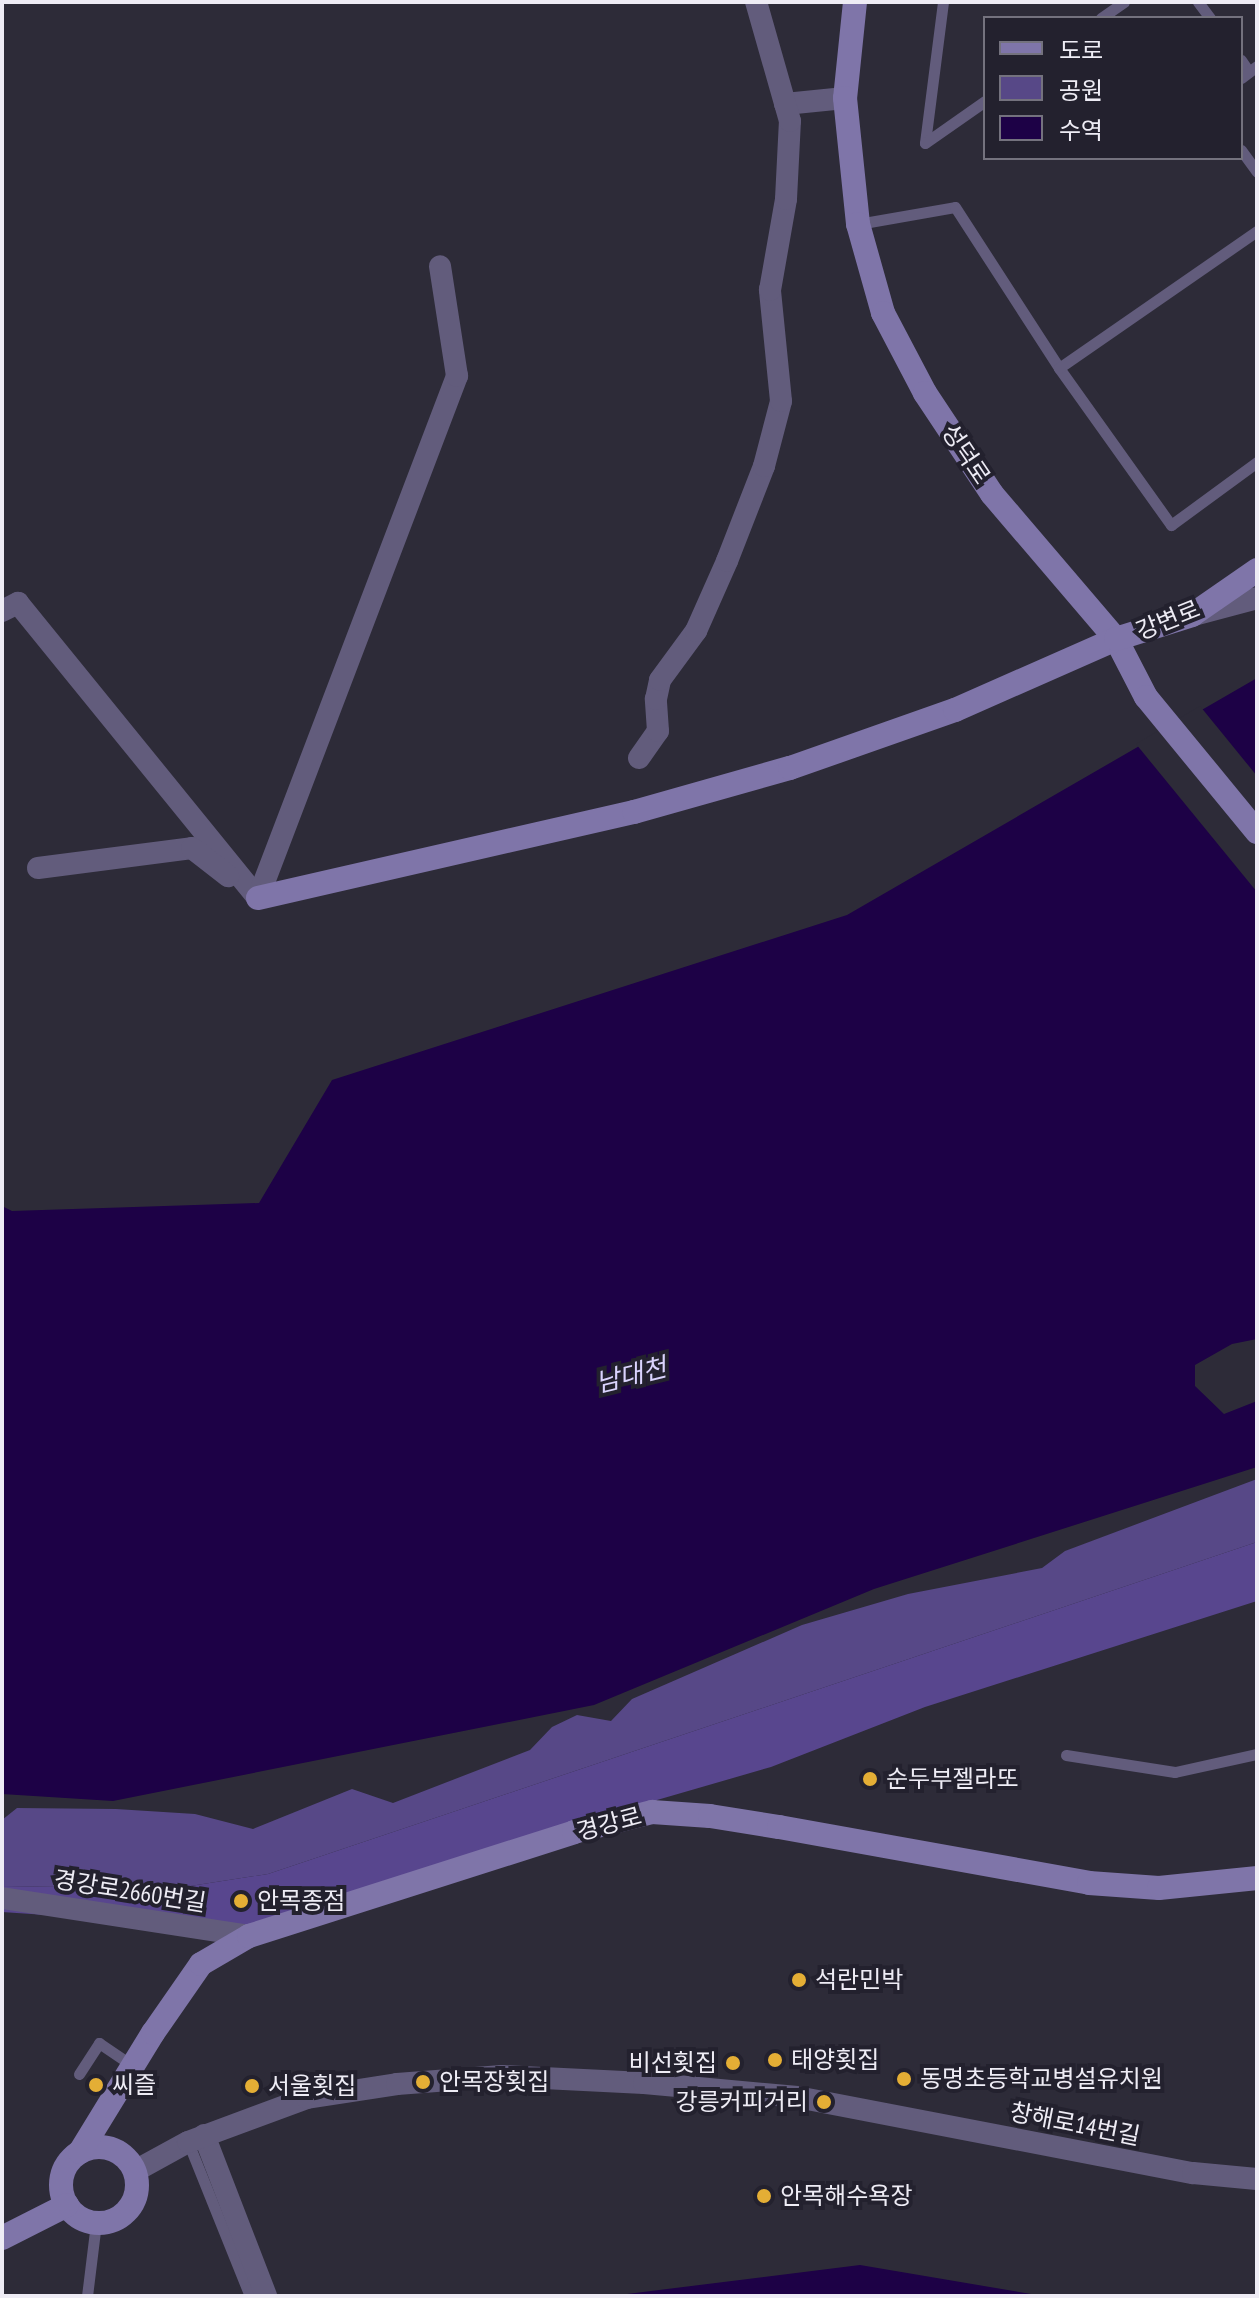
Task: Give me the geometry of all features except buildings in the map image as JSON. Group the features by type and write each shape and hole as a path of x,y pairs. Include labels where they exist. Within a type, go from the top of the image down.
{"street":[{"path":"639,758 658,731 660,680 696,631 727,561 764,466 781,401 770,290 786,199 790,121 756,2"},
{"name":"성덕로","path":"855,2 845,98 858,224 883,313 925,393 992,494 1116,639 1146,697 1257,832"},
{"path":"785,104 845,98"},
{"path":"258,898 457,376 440,266"},
{"name":"강변로","path":"258,898 634,812 790,768 955,710 1116,639 1192,615 1257,570"},
{"path":"1192,615 1257,598"},
{"path":"2,611 18,603 258,898"},
{"path":"38,868 192,848 258,898"},
{"name":"경강로","path":"80,2152 201,1964 249,1936 574,1832 652,1812 710,1816 779,1827 1089,1883 1159,1888 1257,1878"},
{"name":"경강로2660번길","path":"2,1898 249,1936"},
{"name":"창해로14번길","path":"135,2171 196,2138 307,2098 397,2084 502,2076 644,2083 797,2097 1193,2173 1257,2179"},
{"path":"196,2138 266,2296"},
{"path":"106,2147 128,2160 135,2171 136,2197 120,2217 96,2223 75,2214 62,2194 64,2171 80,2152 106,2147"},
{"path":"2,2238 67,2205"}],"lane":[{"path":"943,2 925,143 983,102"},
{"path":"1104,16 1124,2"},
{"path":"1243,153 1257,172"},
{"path":"858,224 955,207 1059,368 1171,525 1257,462"},
{"path":"1059,368 1257,231"},
{"path":"1066,1755 1175,1772 1257,1754"},
{"path":"79,2074 99,2043 134,2067"},
{"path":"196,2138 250,2296"},
{"path":"87,2296 96,2223"}],"green space":[{"path":"1257,1479 1257,1542 268,1874 171,1889 2,1886 2,1820 17,1808 195,1814 253,1829 352,1789 393,1803 530,1750 552,1727 577,1715 611,1721 632,1699 802,1625 908,1594 1042,1568 1065,1551"}],"shaded area":[{"path":"1257,1542 1257,1601 925,1707 771,1767 550,1831 251,1929 2,1912 2,1886 171,1889 268,1874"}],"water":[{"name":"남대천","path":"1257,678 1257,1339 1232,1344 1195,1365 1195,1386 1224,1414 1257,1401 1257,1467 874,1589 594,1705 113,1801 2,1794 2,1206 12,1211 259,1203 332,1080 847,915"},
{"path":"860,2265 1043,2296 611,2296"}],"pier":[{"path":"1200,706 1257,776 1257,892 1136,744"}],"place":[{"name":"순두부젤라또","path":"870,1779"},
{"name":"안목종점","path":"241,1901"},
{"name":"석란민박","path":"799,1980"},
{"name":"태양횟집","path":"775,2060"},
{"name":"비선횟집","path":"733,2063"},
{"name":"동명초등학교병설유치원","path":"904,2079"},
{"name":"안목장횟집","path":"423,2082"},
{"name":"씨즐","path":"96,2085"},
{"name":"서울횟집","path":"252,2086"},
{"name":"강릉커피거리","path":"824,2102"},
{"name":"안목해수욕장","path":"764,2196"}]}
